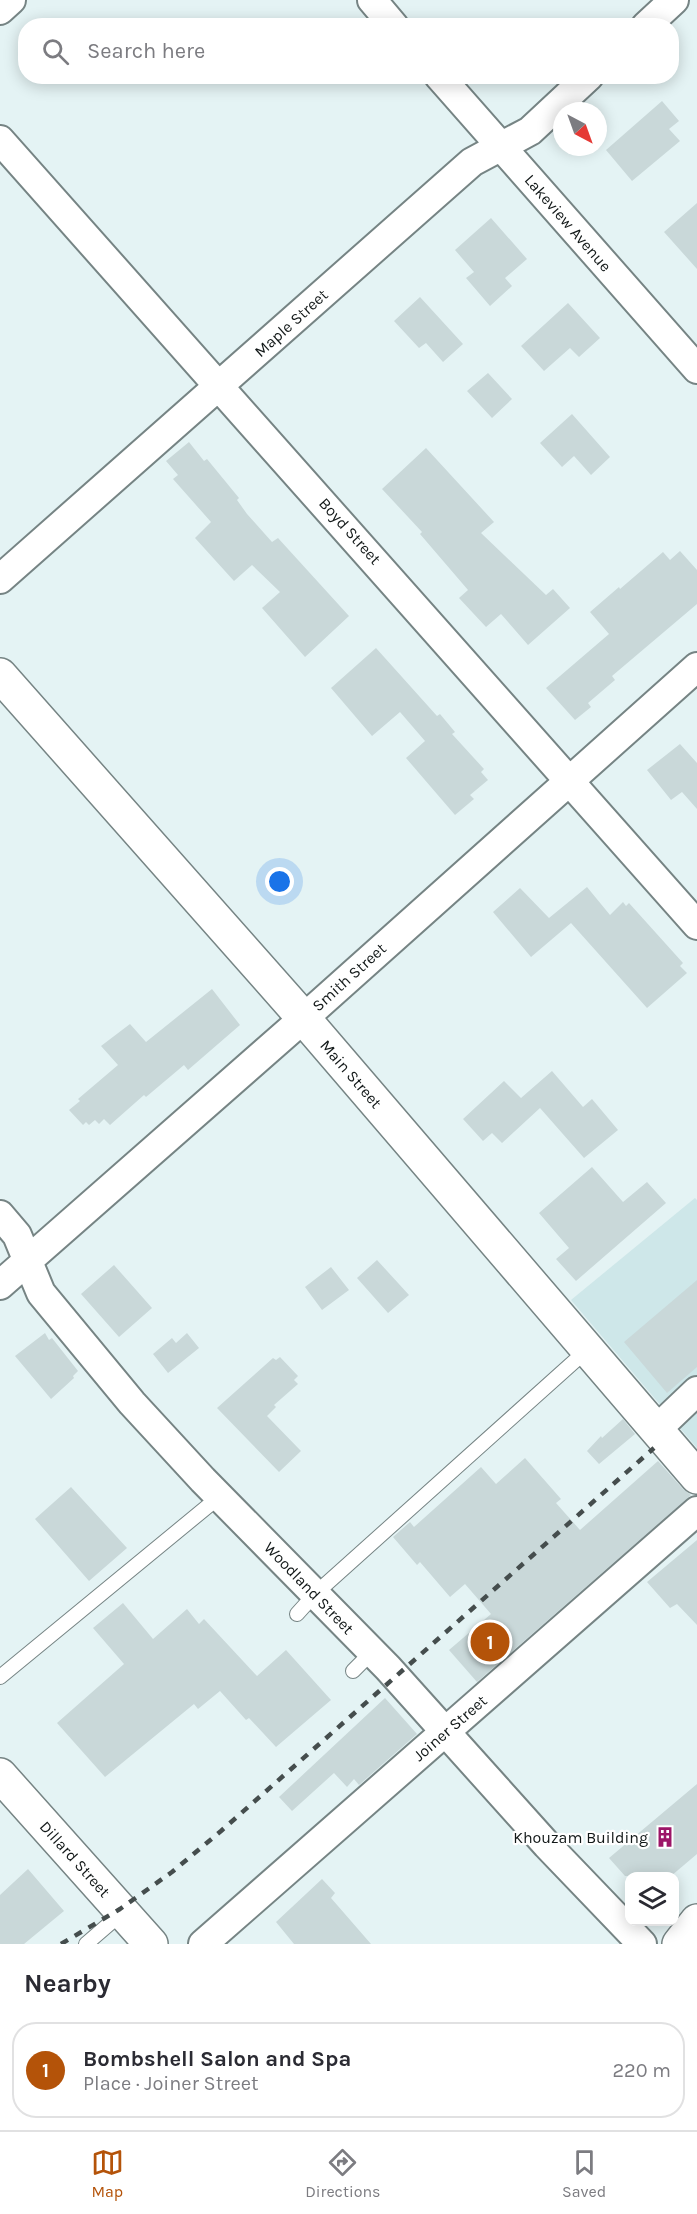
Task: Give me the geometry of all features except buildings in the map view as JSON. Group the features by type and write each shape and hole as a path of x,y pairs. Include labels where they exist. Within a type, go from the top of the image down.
{"main road":[{"name":"Main Street","path":"0,675 304,1018 697,1477"},
{"name":"Dillard Street","path":"0,1775 151,1944"},
{"path":"679,1944 697,1921"}],"street":[{"path":"0,10 11,0"},
{"path":"372,0 387,18"},
{"path":"655,18 674,0"},
{"name":"Lakeview Avenue","path":"446,84 697,369"},
{"name":"Maple Street","path":"0,579 472,162 530,131 580,84"},
{"name":"Boyd Street","path":"0,140 697,924"},
{"name":"Smith Street","path":"0,1285 304,1018 697,667"},
{"name":"Woodland Street","path":"0,1215 17,1235 41,1293 132,1403 219,1497 306,1604 362,1661 445,1732 547,1845 642,1944"},
{"path":"656,1430 697,1391"},
{"name":"Joiner Street","path":"202,1944 697,1511"}],"lane":[{"path":"306,1604 587,1350"},
{"path":"0,1677 219,1497"},
{"path":"86,1944 123,1912"}],"shaded area":[{"path":"695,1198 697,1200 697,1448 571,1300"}],"railway":[{"path":"61,1944 120,1909 172,1872 654,1448"}],"place":[{"name":"Bombshell Salon and Spa","path":"490,1642"},
{"name":"Khouzam Building","path":"665,1837"}]}
